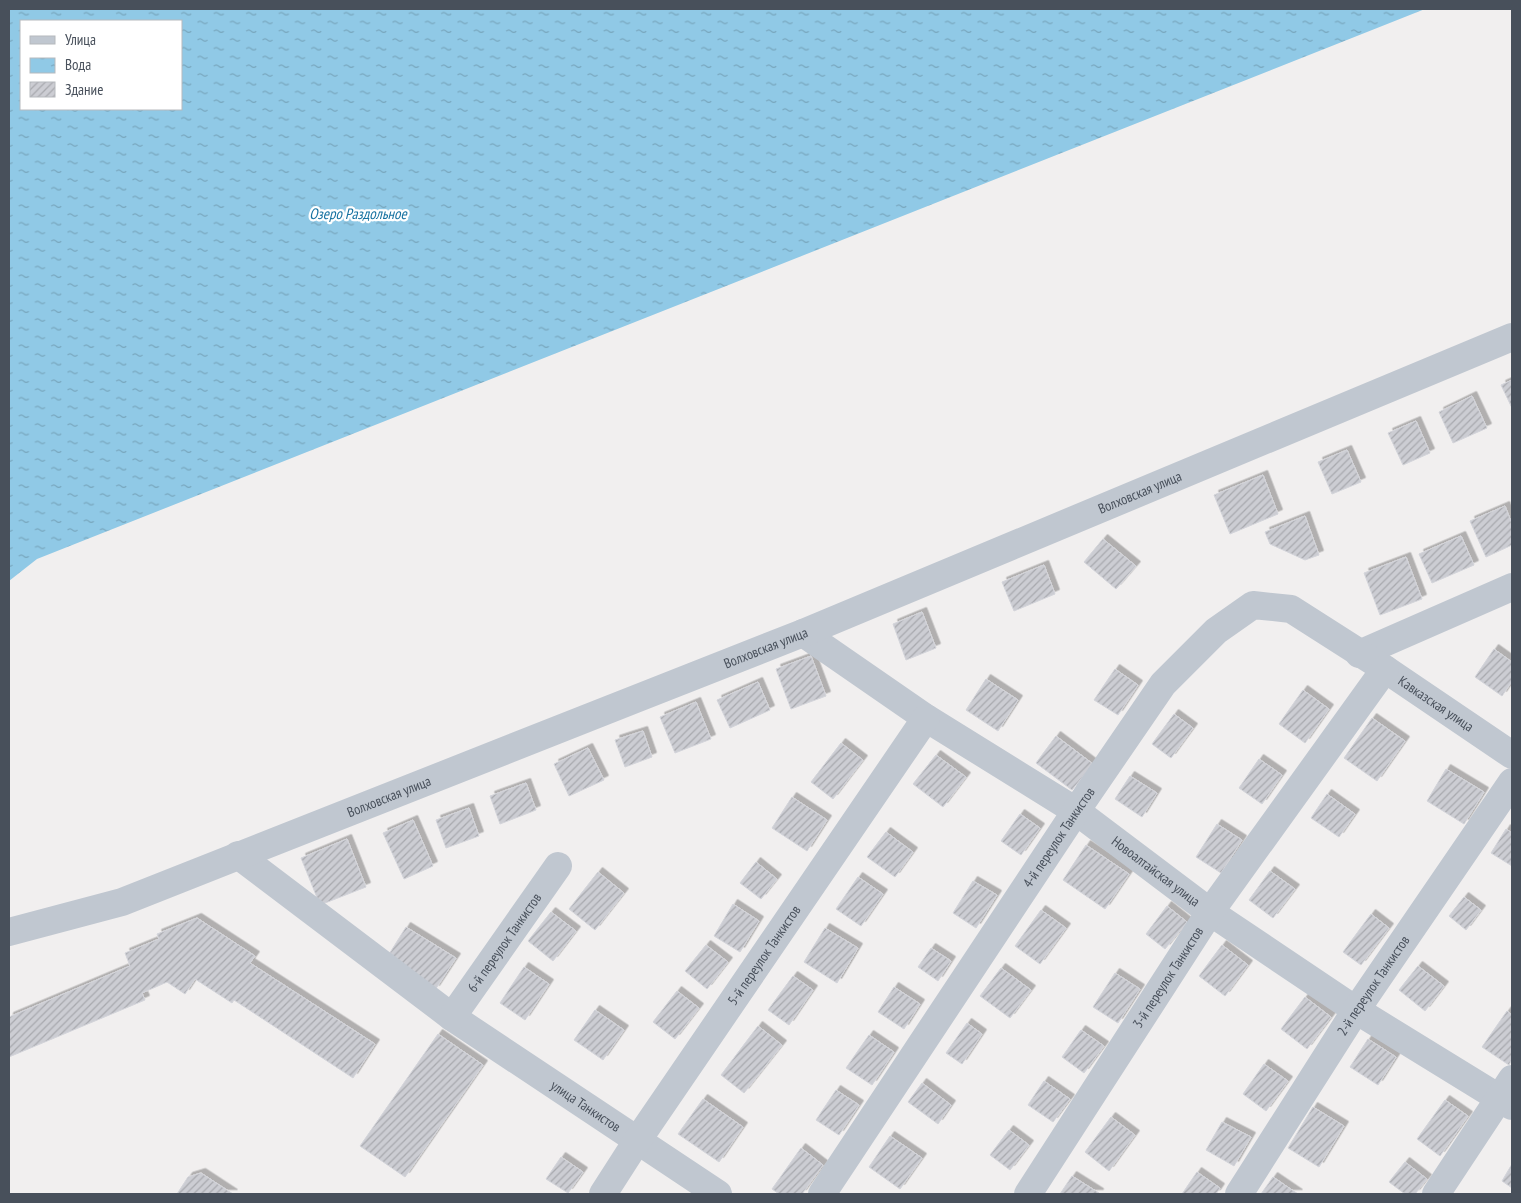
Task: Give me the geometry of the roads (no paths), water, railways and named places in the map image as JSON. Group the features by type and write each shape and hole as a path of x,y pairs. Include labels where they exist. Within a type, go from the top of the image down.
{"street":[{"name":"Волховская улица","path":"9,932 122,902 803,633 1512,337"},
{"path":"1359,654 1512,587"},
{"name":"4-й переулок Танкистов","path":"822,1194 1076,811 1163,684 1216,631 1253,605 1291,608 1359,654"},
{"name":"Новоалтайская улица","path":"803,633 926,718 1076,811 1210,912 1356,1010 1508,1094"},
{"name":"Кавказская улица","path":"1359,654 1385,669 1512,755"},
{"name":"3-й переулок Танкистов","path":"1028,1194 1210,912 1385,669"},
{"name":"5-й переулок Танкистов","path":"603,1194 637,1141 926,718"},
{"name":"2-й переулок Танкистов","path":"1239,1194 1356,1010 1512,782"},
{"name":"улица Танкистов","path":"238,855 452,1018 718,1194"},
{"name":"6-й переулок Танкистов","path":"452,1018 558,866"},
{"path":"1436,1194 1508,1094"}],"water":[{"name":"Озеро Раздольное","path":"9,9 1425,9 37,559 9,581"}]}
